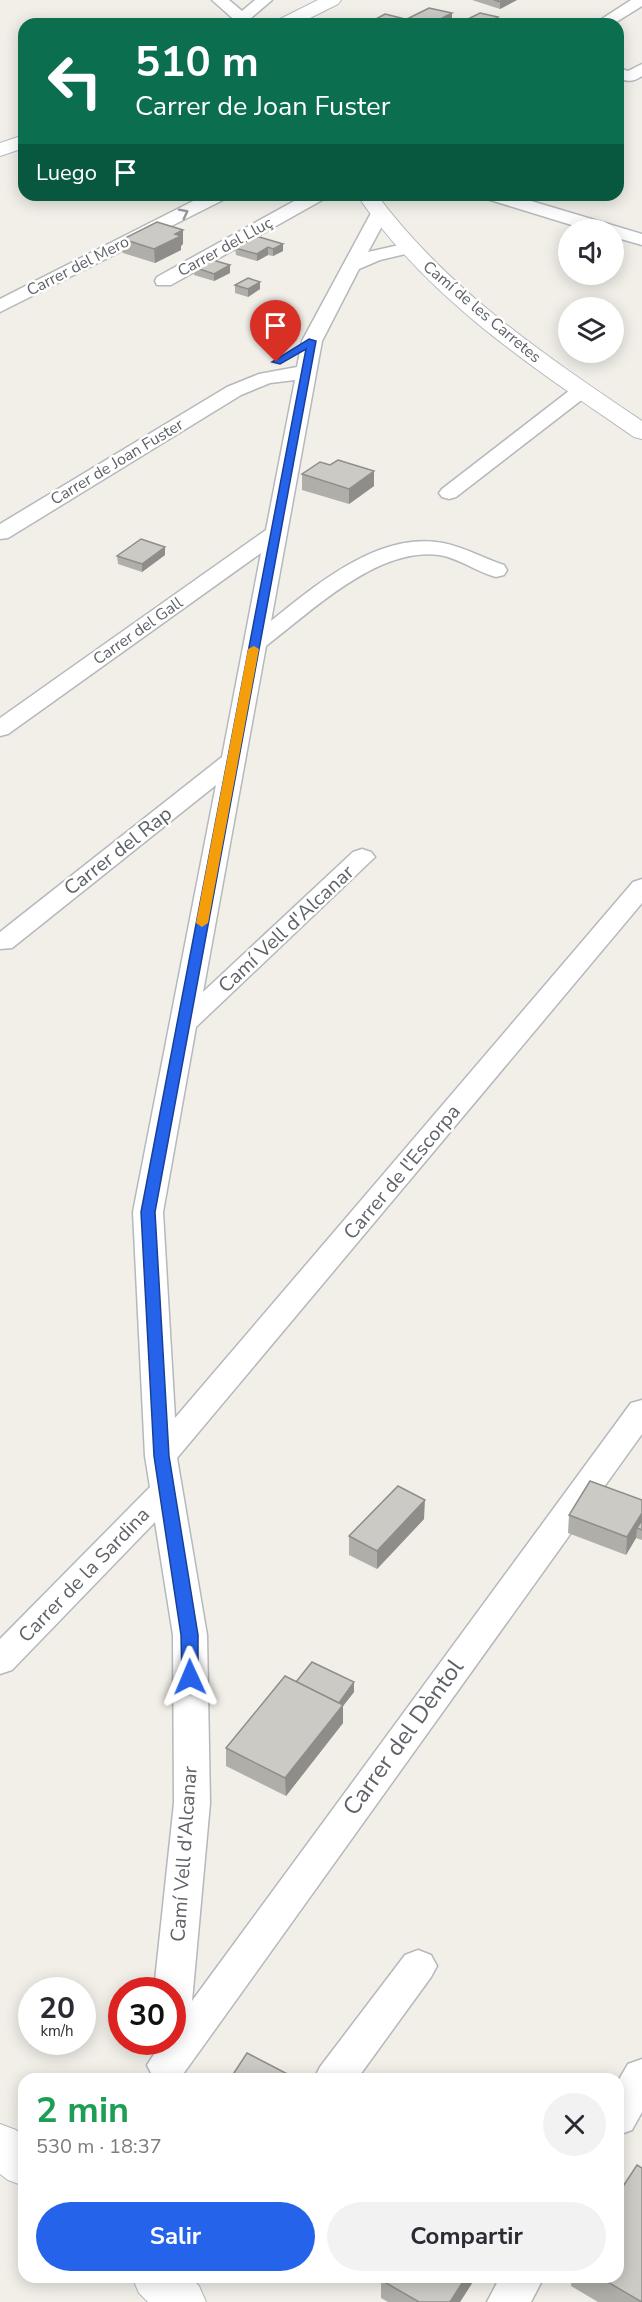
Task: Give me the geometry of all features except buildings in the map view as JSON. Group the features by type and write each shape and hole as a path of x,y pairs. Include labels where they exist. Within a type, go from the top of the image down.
{"street":[{"path":"220,0 241,18"},
{"path":"248,18 264,0"},
{"path":"296,18 332,0"},
{"path":"612,18 642,0"},
{"path":"624,74 630,76 642,69"},
{"path":"0,150 18,143"},
{"name":"Carrer del Mero","path":"0,306 207,201"},
{"name":"Carrer del Lluç","path":"164,281 307,201"},
{"path":"512,201 572,219"},
{"name":"Camí Vell d'Alcanar","path":"175,1977 192,1803 189,1635 168,1489 161,1456 148,1212 276,533 301,362 353,265 374,204"},
{"name":"Camí de les Carretes","path":"374,204 409,248 442,283 521,349 642,432"},
{"path":"624,234 642,240"},
{"path":"362,244 377,240 409,248"},
{"path":"353,265 382,254 409,248"},
{"name":"Carrer de Joan Fuster","path":"0,533 234,391 246,379 259,372 301,362"},
{"name":"Carrer de Joan Fuster","path":"234,391 265,384 289,382 301,362"},
{"path":"449,493 581,391"},
{"name":"Carrer del Gall","path":"0,729 276,533"},
{"path":"255,643 350,573 412,548 441,549 496,570"},
{"name":"Carrer del Rap","path":"3,942 233,760"},
{"name":"Camí Vell d'Alcanar","path":"183,1025 362,857"},
{"name":"Carrer de l'Escorpa","path":"161,1456 642,887"},
{"name":"Carrer del Dèntol","path":"167,2062 642,1411"},
{"name":"Carrer de la Sardina","path":"0,1661 168,1489"},
{"path":"338,2073 418,1966"},
{"path":"624,2107 642,2076"},
{"path":"0,2145 18,2160"},
{"path":"508,2302 519,2283"}],"slow traffic":[{"path":"202,923 254,649"}],"route":[{"path":"190,1677 189,1635 168,1489 161,1456 148,1212 312,341 276,362"}]}
